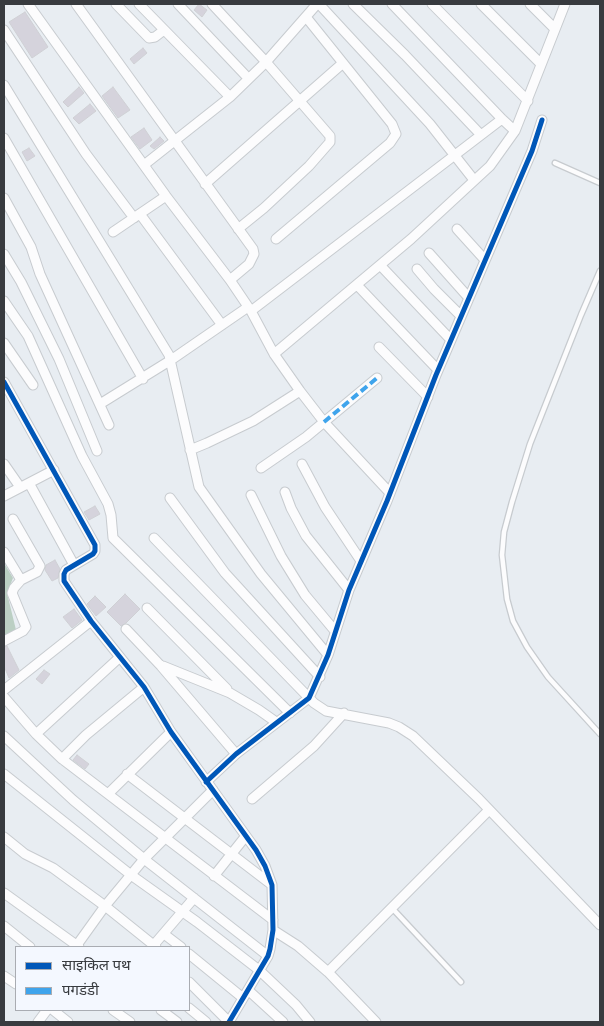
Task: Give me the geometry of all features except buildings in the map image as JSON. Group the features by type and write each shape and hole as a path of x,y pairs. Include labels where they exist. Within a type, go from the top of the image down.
{"street":[{"path":"28,4 166,196 230,280 249,309 274,354 300,391 324,422 390,493"},
{"path":"76,4 253,249 254,254 249,264 230,280"},
{"path":"116,4 149,38 155,37 164,30"},
{"path":"139,4 230,97"},
{"path":"178,4 248,78"},
{"path":"212,4 266,62 298,101 328,131 330,136 330,142 309,166 238,228"},
{"path":"144,165 230,97 266,62 318,4 430,124 474,180"},
{"path":"353,4 405,55 481,135"},
{"path":"392,4 515,131"},
{"path":"432,4 528,101"},
{"path":"481,4 541,64"},
{"path":"530,4 555,29"},
{"path":"274,354 380,265 490,166 515,131 563,5"},
{"path":"276,239 390,143 396,134 392,124 306,17"},
{"path":"4,30 86,154 222,325"},
{"path":"205,184 342,64"},
{"path":"4,85 164,345 171,360 196,480 204,495 261,574 328,655"},
{"path":"100,404 143,379 222,325 249,309 502,119"},
{"path":"4,893 78,946 105,906 144,859 184,818 236,754 309,698 320,677 349,590 390,493 438,370 532,150 542,120"},
{"path":"4,138 143,379"},
{"path":"113,232 166,196"},
{"path":"4,198 31,247 40,274 110,424"},
{"path":"457,229 485,260"},
{"path":"429,253 469,298"},
{"path":"4,254 21,282 59,359 97,451"},
{"path":"380,265 451,340"},
{"path":"417,269 434,290 461,316"},
{"path":"357,285 438,370"},
{"path":"4,302 32,344 82,456 108,504 111,515 112,538 290,712"},
{"path":"4,343 33,385"},
{"path":"379,347 428,397"},
{"path":"261,468 324,422 377,378"},
{"path":"4,382 96,547 93,554 65,572 64,581 92,621 144,687 171,732 265,866 272,885 273,925 268,956 245,994 232,1021 190,983"},
{"path":"190,450 207,444 253,421 300,391"},
{"path":"4,464 20,487"},
{"path":"302,464 325,507 361,561"},
{"path":"4,496 54,470"},
{"path":"29,482 74,565"},
{"path":"285,492 306,536 349,590"},
{"path":"251,495 281,556 305,594 335,632"},
{"path":"170,498 225,573 320,677"},
{"path":"4,641 23,632 26,627 12,593 14,588 21,580 37,572 40,566 14,518"},
{"path":"154,538 320,708 326,711 390,723 413,736 489,810 600,925"},
{"path":"4,552 21,580"},
{"path":"147,608 230,693"},
{"path":"4,690 92,621"},
{"path":"126,629 161,666 236,754"},
{"path":"36,734 120,657"},
{"path":"161,666 230,693 276,722"},
{"path":"62,759 86,735 144,687"},
{"path":"4,697 36,734 62,759 214,876 273,925 328,972 376,1022"},
{"path":"252,799 314,746 344,713"},
{"path":"108,794 171,732"},
{"path":"4,736 73,800 144,859 268,956"},
{"path":"4,774 131,875 260,970 296,1005 310,1022"},
{"path":"127,774 272,885"},
{"path":"328,972 489,810"},
{"path":"4,837 25,854 53,868 105,906 154,946 194,898"},
{"path":"214,876 245,837"},
{"path":"4,926 29,946"},
{"path":"164,934 180,946"},
{"path":"190,955 283,1022"},
{"path":"4,976 15,983"},
{"path":"190,1009 206,1022"},
{"path":"38,1022 46,1011"},
{"path":"54,1011 68,1022"},
{"path":"114,1011 130,1022"},
{"path":"161,1011 177,1022"}],"lane":[{"path":"555,163 600,183"},
{"path":"600,270 580,315 530,444 504,532 502,555 513,621 527,648 548,677 600,734"},
{"path":"392,908 461,982"}],"green space":[{"path":"4,563 13,578 7,593 16,630 4,636"}],"marked path":[{"path":"324,422 377,378"}],"cycle path":[{"path":"206,782 236,754 309,698 328,655 349,590 387,501 436,375 532,151 542,120"},
{"path":"4,382 95,545 93,554 66,570 64,581 91,621 144,687 171,732 256,850 265,866 272,885 273,930 268,956 229,1022"}]}
